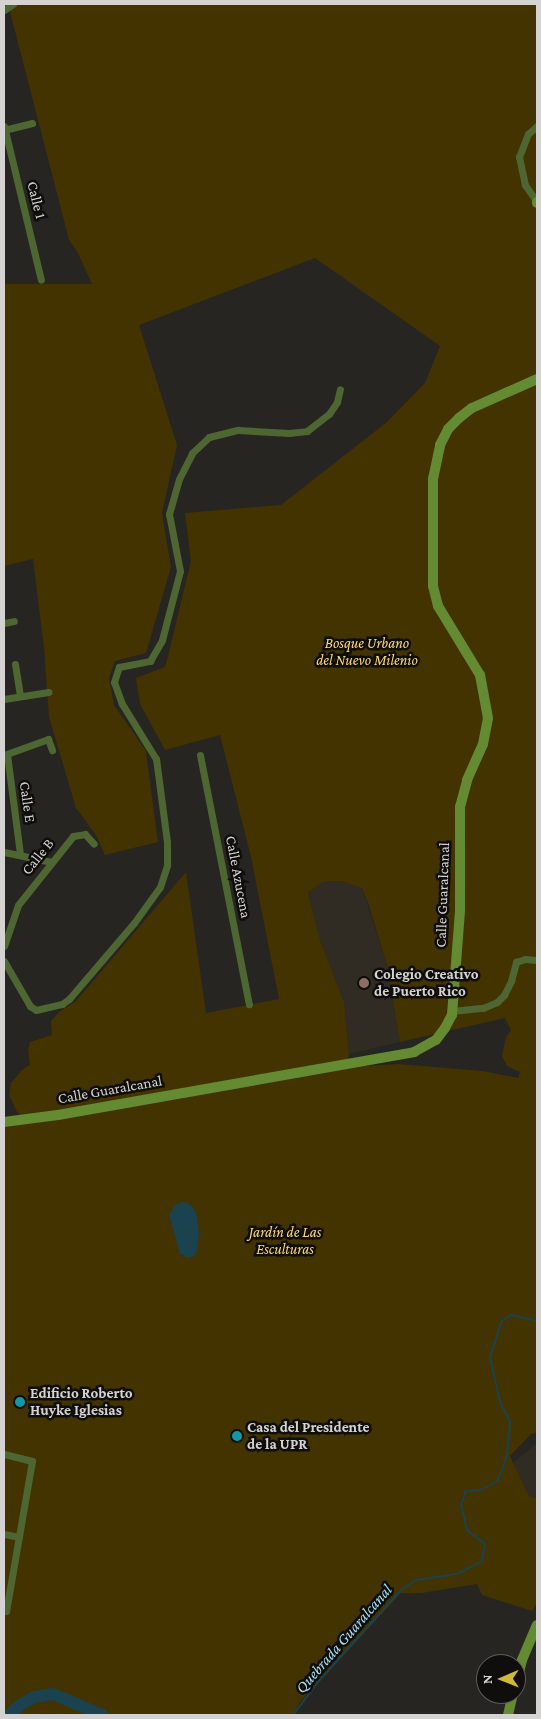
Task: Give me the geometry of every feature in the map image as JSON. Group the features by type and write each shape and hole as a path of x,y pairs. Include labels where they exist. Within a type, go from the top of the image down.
{"street":[{"path":"4,10 13,4"},
{"path":"4,129 32,123"},
{"path":"537,126 528,134 519,157 525,185 537,202"},
{"name":"Calle 1","path":"4,129 41,280"},
{"name":"Calle Guaralcanal","path":"4,1122 68,1113 414,1052 436,1040 445,1028 452,1010 460,910 460,808 467,780 483,744 488,718 480,675 438,606 433,586 433,479 440,445 448,429 459,418 472,408 537,379"},
{"path":"4,962 30,1006 36,1010 62,1004 68,1000 134,923 160,887 167,865 167,842 156,759 122,704 114,682 119,667 150,661 162,640 180,571 169,514 179,479 192,453 209,437 238,430 289,433 307,431 329,414 337,402 340,389"},
{"path":"4,622 14,621"},
{"path":"15,664 20,696"},
{"path":"4,699 48,692"},
{"path":"5,754 48,738 52,750"},
{"name":"Calle E","path":"5,754 20,854"},
{"name":"Calle Azucena","path":"194,765 201,759 248,1004"},
{"name":"Calle B","path":"4,946 18,904 73,836 85,834 94,844"},
{"path":"4,852 52,862"},
{"path":"452,1010 483,1008 497,1002 504,995 511,981 516,962 525,959 536,960"},
{"path":"4,1454 32,1461 6,1611 4,1610"},
{"path":"4,1534 19,1537"},
{"path":"525,1654 537,1625"}],"shaded area":[{"name":"Colegio Creativo de Puerto Rico","path":"341,881 362,888 387,965 400,1042 349,1054 344,1002 321,943 308,893 323,882"},
{"path":"537,1443 537,1498 529,1496 513,1463"}],"green space":[{"path":"8,4 537,4 537,1432 531,1434 510,1456 529,1496 537,1498 537,1603 532,1611 482,1595 477,1584 422,1593 401,1593 301,1701 292,1715 4,1715 4,1125 24,1118 17,1112 9,1095 11,1083 22,1070 30,1065 28,1050 30,1042 52,1035 51,1021 59,1012 76,1001 186,872 206,1013 279,999 251,857 220,735 165,750 140,704 136,678 165,667 191,561 185,513 281,505 387,422 425,383 440,346 315,258 139,325 177,445 162,513 171,567 146,653 115,661 109,678 114,705 146,751 158,842 105,855 96,835 76,808 49,717 44,648 33,559 4,566 4,284 92,284 77,251 69,240","holes":["341,881 362,888 387,965 400,1042 505,1018 511,1030 506,1037 502,1056 507,1066 520,1072 518,1078 483,1071 399,1064 347,1067 349,1054 344,1002 321,943 308,893 323,882"]}],"water":[{"path":"181,1202 188,1203 193,1207 197,1216 199,1235 197,1250 194,1256 188,1258 180,1254 169,1215 175,1205"}],"waterway":[{"name":"Quebrada Guaralcanal","path":"293,1715 318,1682 402,1589 416,1580 457,1574 482,1561 485,1544 467,1530 461,1505 466,1491 481,1490 498,1480 507,1456 510,1422 500,1402 490,1357 502,1321 511,1315 537,1321"},
{"path":"9,1715 20,1705 34,1697 53,1694 102,1715"}],"place":[{"name":"Colegio Creativo de Puerto Rico","path":"364,983"},
{"name":"Edificio Roberto Huyke Iglesias","path":"20,1402"},
{"name":"Casa del Presidente de la UPR","path":"237,1436"}],"park label":[{"name":"Bosque Urbano del Nuevo Milenio","path":"367,652"},
{"name":"Jardín de Las Esculturas","path":"285,1240"}]}
